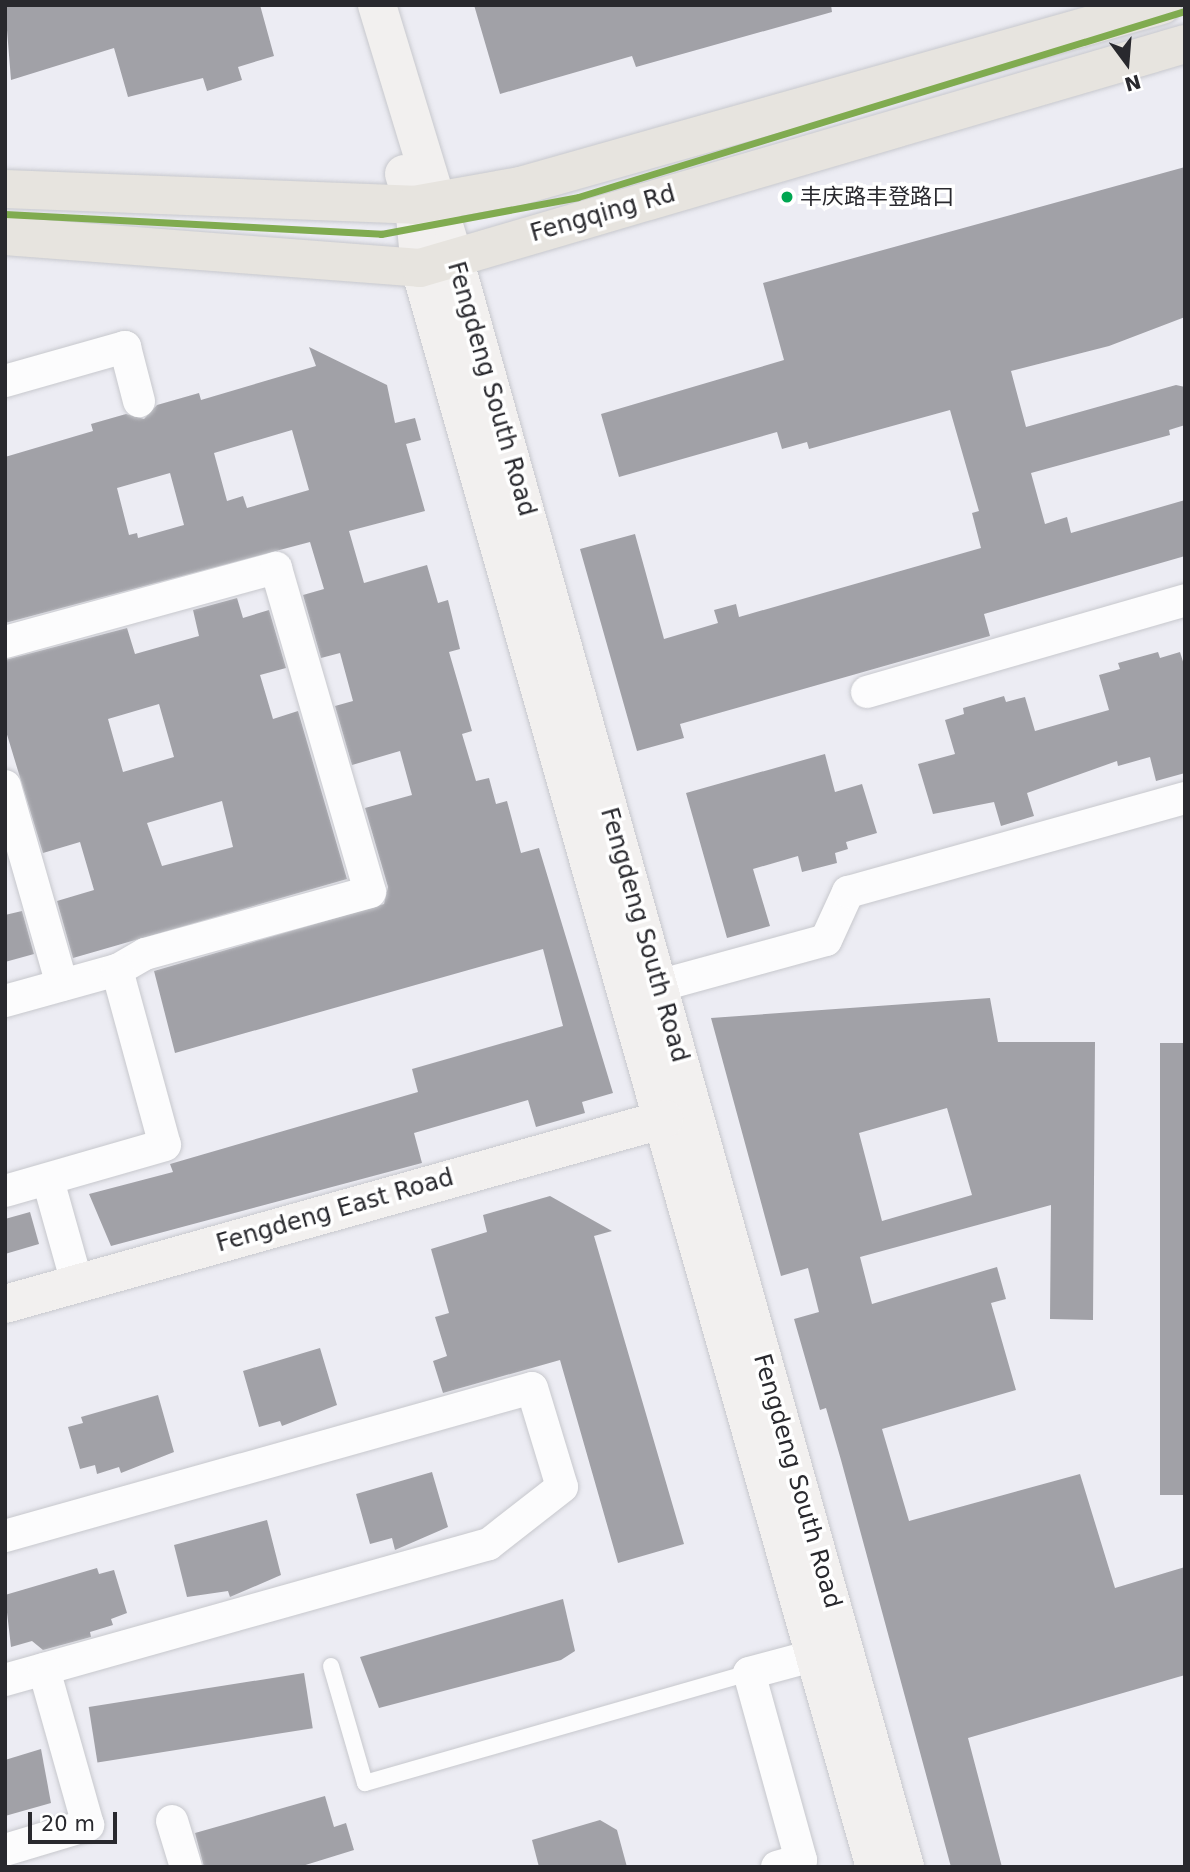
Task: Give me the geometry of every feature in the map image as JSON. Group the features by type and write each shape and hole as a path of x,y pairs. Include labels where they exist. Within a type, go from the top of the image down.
{"main road":[{"name":"Fengqing Rd","path":"5,189 425,203 520,186 1162,5"},
{"name":"Fengqing Rd","path":"5,236 437,263 1185,44"}],"street":[{"name":"Fengdeng South Road","path":"351,5 425,203"},
{"name":"Fengdeng South Road","path":"377,5 437,263 665,1119 875,1867"},
{"name":"Fengdeng South Road","path":"437,263 658,986 905,1867"},
{"path":"5,381 125,347 139,401"},
{"path":"5,642 276,568 370,892 145,954 117,970 5,1001"},
{"path":"867,692 1185,600"},
{"path":"5,786 62,985"},
{"path":"658,986 826,940 848,892 1185,798"},
{"path":"5,1191 165,1145 117,970"},
{"name":"Fengdeng East Road","path":"5,1304 665,1119"},
{"path":"48,1180 77,1283"},
{"path":"5,1536 532,1388 562,1487 489,1544 5,1680"},
{"path":"777,1867 801,1860 749,1673 816,1655"},
{"path":"5,1850 88,1825 44,1669"},
{"path":"172,1821 186,1867"}],"lane":[{"path":"331,1666 365,1783 749,1673"}],"building":[{"path":"5,5 260,5 274,56 238,67 242,80 207,91 203,78 128,97 114,48 11,80"},
{"path":"474,5 831,5 832,12 636,67 632,56 500,94"},
{"path":"1185,167 1185,317 1109,346 1011,371 1026,427 1176,385 1185,387 1185,425 1169,430 1170,435 1031,473 1045,524 1067,517 1071,533 1185,500 1185,556 984,614 990,636 680,724 684,738 637,751 580,549 635,534 664,639 718,623 714,610 736,604 739,617 981,548 972,513 979,511 950,410 809,449 807,442 782,449 777,432 619,477 601,414 784,360 763,283"},
{"path":"309,347 387,385 395,423 415,418 421,440 406,444 425,511 349,531 364,583 427,565 438,603 448,600 460,649 449,652 472,731 462,734 476,781 489,778 496,804 507,801 521,853 539,848 613,1093 582,1102 585,1113 536,1127 528,1100 414,1133 422,1163 111,1246 89,1194 173,1172 170,1164 418,1092 412,1069 563,1026 543,949 175,1053 154,971 384,904 388,887 365,808 412,795 400,751 352,765 335,706 353,701 340,653 321,658 303,595 324,589 310,542 5,623 5,457 93,431 91,424 126,414 144,419 157,405 199,393 201,400 316,366","holes":["292,430 309,490 247,508 243,496 227,501 214,453","170,473 184,525 138,538 137,533 129,535 117,488"]},
{"path":"237,598 243,618 269,610 286,668 260,675 273,719 298,711 347,879 73,958 57,901 94,890 80,842 43,853 5,728 5,660 127,628 135,654 199,636 193,610","holes":["159,704 174,757 123,772 108,719","222,801 233,847 162,866 147,823"]},
{"path":"1158,652 1160,658 1180,652 1185,668 1185,773 1156,781 1150,757 1118,766 1117,761 1027,793 1034,816 1001,826 994,802 933,814 918,764 955,754 945,720 964,714 963,708 1004,696 1006,702 1025,697 1035,731 1109,710 1099,675 1120,669 1118,663"},
{"path":"825,754 835,792 862,784 877,833 846,842 848,849 835,853 837,863 802,872 798,856 753,869 770,926 727,938 686,793"},
{"path":"22,911 34,954 5,962 5,915"},
{"path":"990,998 998,1042 1095,1042 1093,1320 1050,1319 1051,1205 860,1257 872,1304 997,1267 1006,1299 991,1303 1016,1390 882,1429 909,1521 1080,1474 1115,1588 1185,1567 1185,1675 968,1738 1002,1867 951,1867 841,1460 826,1408 820,1410 794,1319 819,1312 808,1268 781,1276 711,1018","holes":["947,1108 972,1195 882,1221 859,1133"]},
{"path":"1160,1043 1185,1043 1185,1495 1160,1495"},
{"path":"550,1196 612,1231 594,1236 684,1544 618,1563 560,1360 443,1393 433,1361 447,1356 435,1317 449,1313 431,1249 487,1232 483,1215"},
{"path":"30,1212 39,1244 5,1254 5,1219"},
{"path":"320,1348 337,1405 282,1426 280,1421 259,1427 243,1371"},
{"path":"158,1395 174,1452 121,1473 119,1467 97,1474 95,1465 80,1469 68,1427 83,1423 81,1417"},
{"path":"432,1472 448,1527 395,1550 392,1538 370,1544 356,1494"},
{"path":"267,1520 281,1575 230,1597 228,1591 187,1597 174,1545"},
{"path":"97,1568 99,1574 114,1570 127,1613 111,1619 113,1625 90,1632 91,1637 43,1650 32,1641 11,1647 5,1595"},
{"path":"563,1599 575,1651 561,1660 379,1708 360,1657"},
{"path":"304,1673 313,1728 97,1762 89,1707"},
{"path":"41,1749 51,1803 5,1816 5,1760"},
{"path":"325,1796 334,1827 346,1823 354,1850 299,1867 204,1867 195,1833"},
{"path":"600,1820 617,1830 627,1867 539,1867 532,1840"}],"transit line":[{"path":"5,214 381,234 578,197 1185,11"}],"place":[{"name":"丰庆路丰登路口","path":"787,197"}]}
